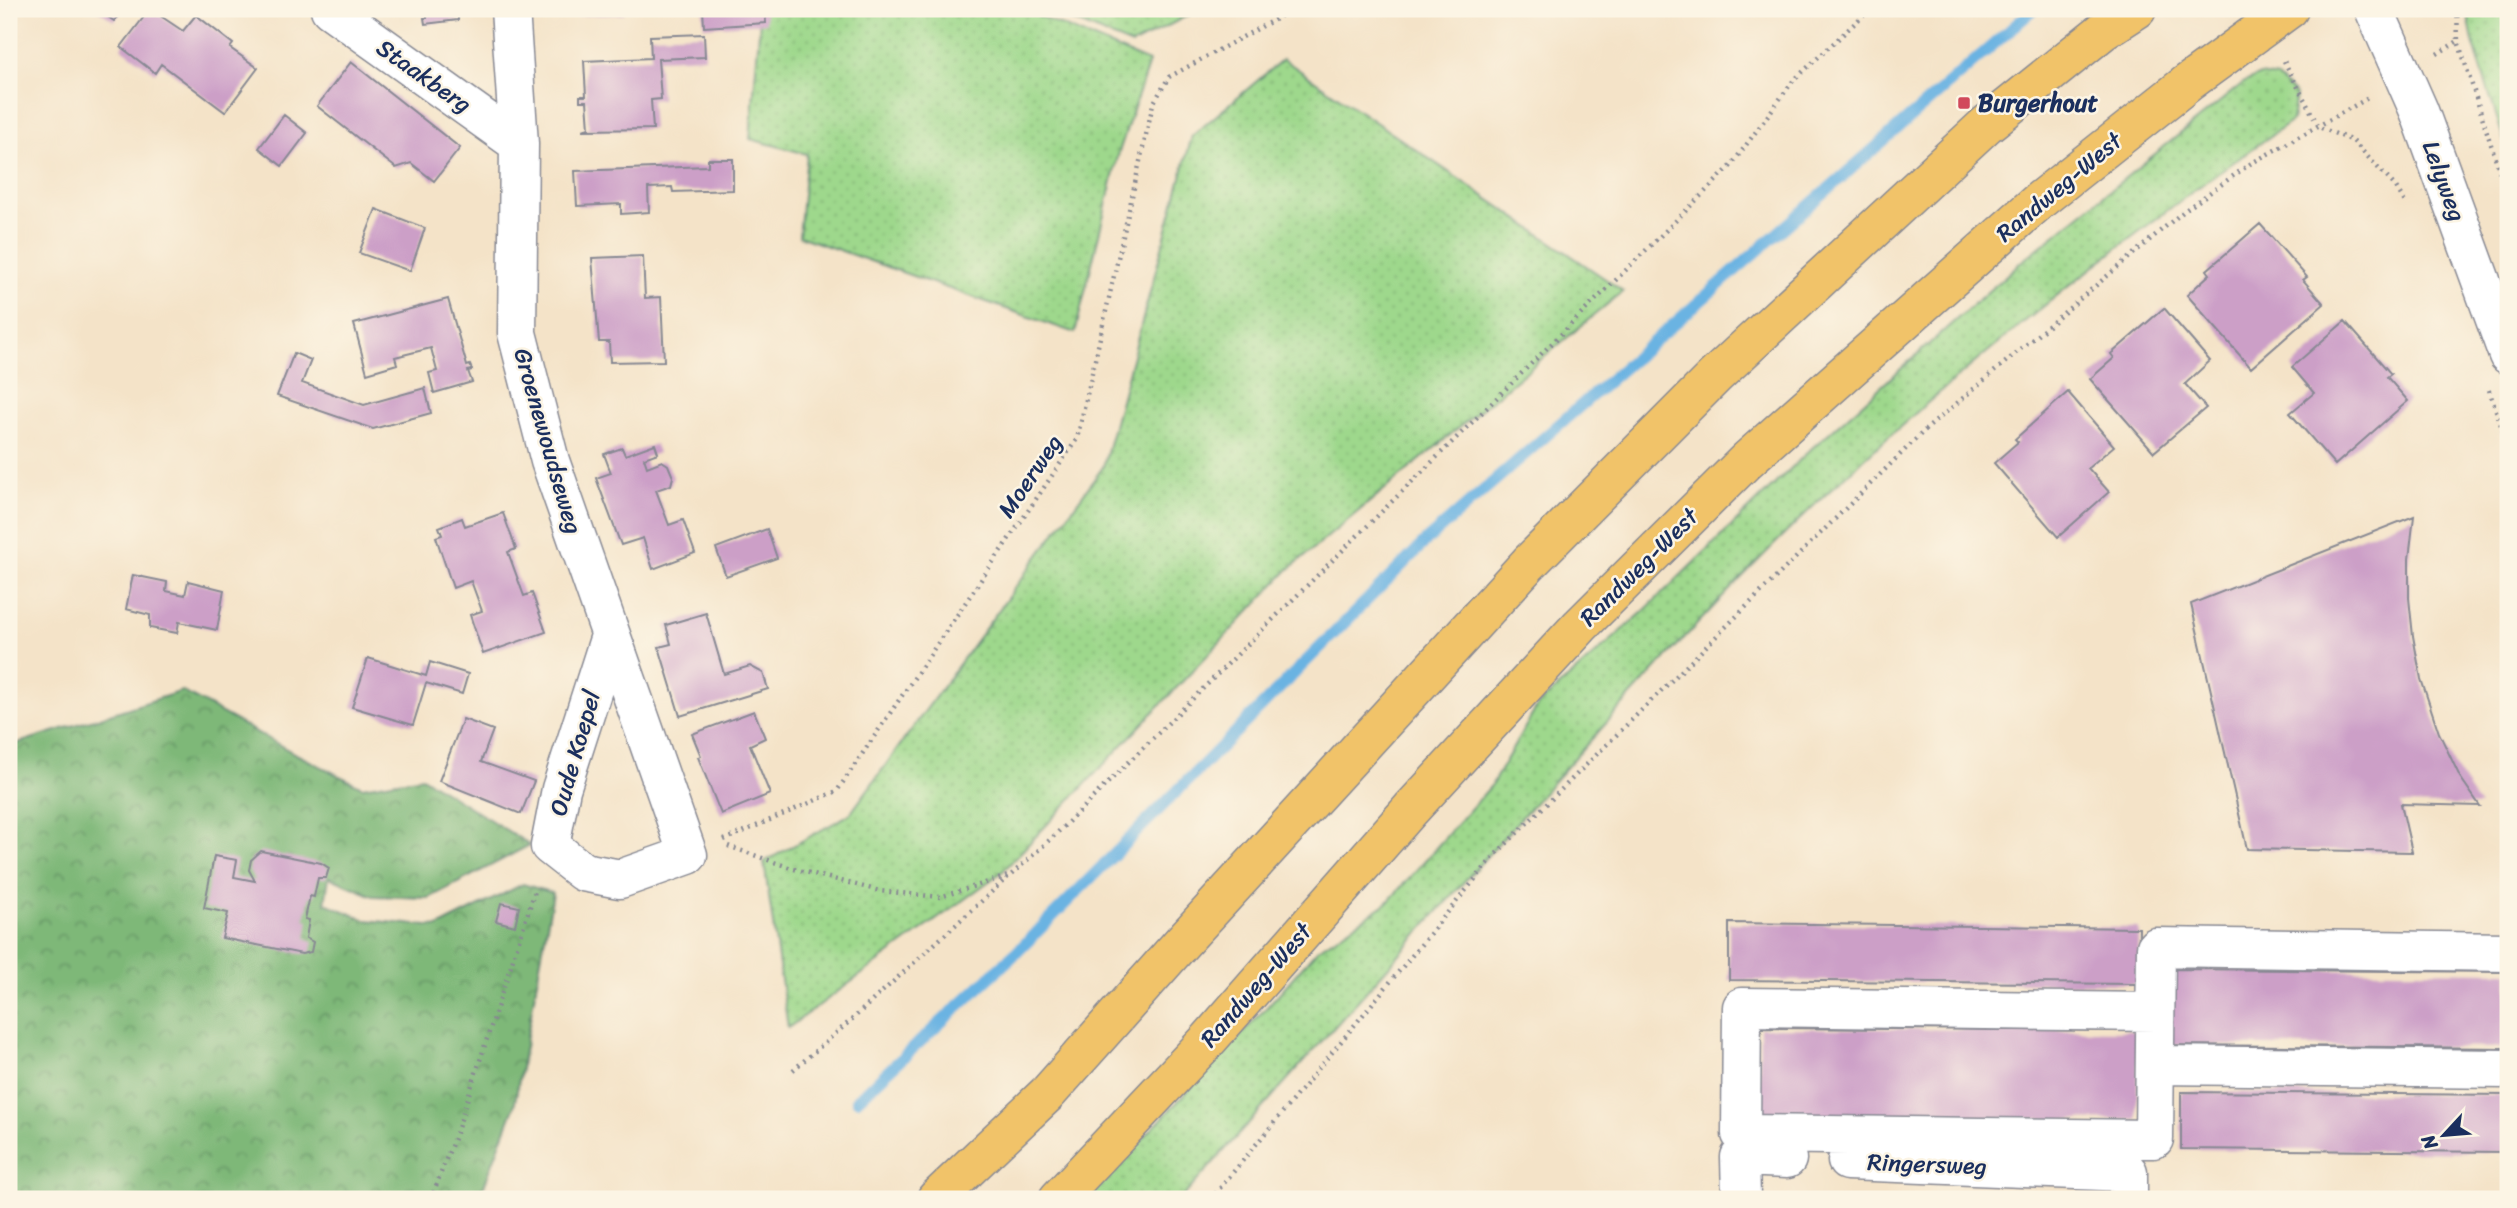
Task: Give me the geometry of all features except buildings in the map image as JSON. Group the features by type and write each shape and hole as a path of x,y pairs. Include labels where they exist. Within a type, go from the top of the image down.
{"main road":[{"path":"936,1199 1047,1094 1211,910 1529,563 1715,376 1986,125 2103,31 2137,9"},
{"name":"Randweg-West","path":"1058,1199 1209,1039 1411,809 1580,626 1746,461 2040,200 2189,82 2277,18"}],"street":[{"name":"Staakberg","path":"330,9 519,144"},
{"name":"Groenewoudseweg","path":"510,9 519,144 517,333 550,461 610,636 703,849"},
{"name":"Lelyweg","path":"2374,9 2419,111 2508,355"},
{"name":"Oude Koepel","path":"610,636 561,789 550,846 583,872 620,879 703,849"},
{"path":"2155,1012 1742,1007 1741,1135 2154,1139 2156,947 2508,952"},
{"path":"2155,1065 2508,1069"},
{"name":"Ringersweg","path":"1741,1199 1740,1157 2128,1172 2128,1199"}],"path":[{"name":"Moerweg","path":"703,849 837,791 845,780 1077,439 1153,104 1169,77 1294,9"},
{"path":"793,1070 1074,817 1730,167 1793,81 1870,9"},
{"path":"2456,9 2458,41 2508,198"},
{"path":"2277,18 2319,127"},
{"path":"1211,1199 1495,855 1924,431 2184,211 2250,164 2403,77"},
{"path":"432,1199 458,1128 550,846"},
{"path":"703,849 880,891 940,897 1012,874"}],"green space":[{"path":"761,9 1022,9 1149,62 1119,152 1075,333 799,236 807,154 750,139"},
{"path":"1045,9 1200,9 1132,45"},
{"path":"2467,9 2508,9 2508,153 2473,42"},
{"path":"1283,59 1623,291 1289,569 1003,871 788,1028 764,862 850,814 1103,467 1192,136"},
{"path":"2260,75 2277,78 2296,95 2292,121 2184,198 2027,320 1925,405 1829,491 1740,579 1612,716 1181,1199 1086,1199 1267,1007 1317,950 1387,903 1491,786 1538,705 1643,612 1811,449 2021,262 2243,83"},
{"path":"182,691 362,787 422,777 530,845 429,898 373,896 329,877 325,903 366,920 438,927 523,884 553,893 514,1107 479,1199 9,1199 9,746"}],"waterway":[{"path":"857,1100 1017,952 1427,540 2034,9"}],"place":[{"name":"Burgerhout","path":"1964,103"}]}
